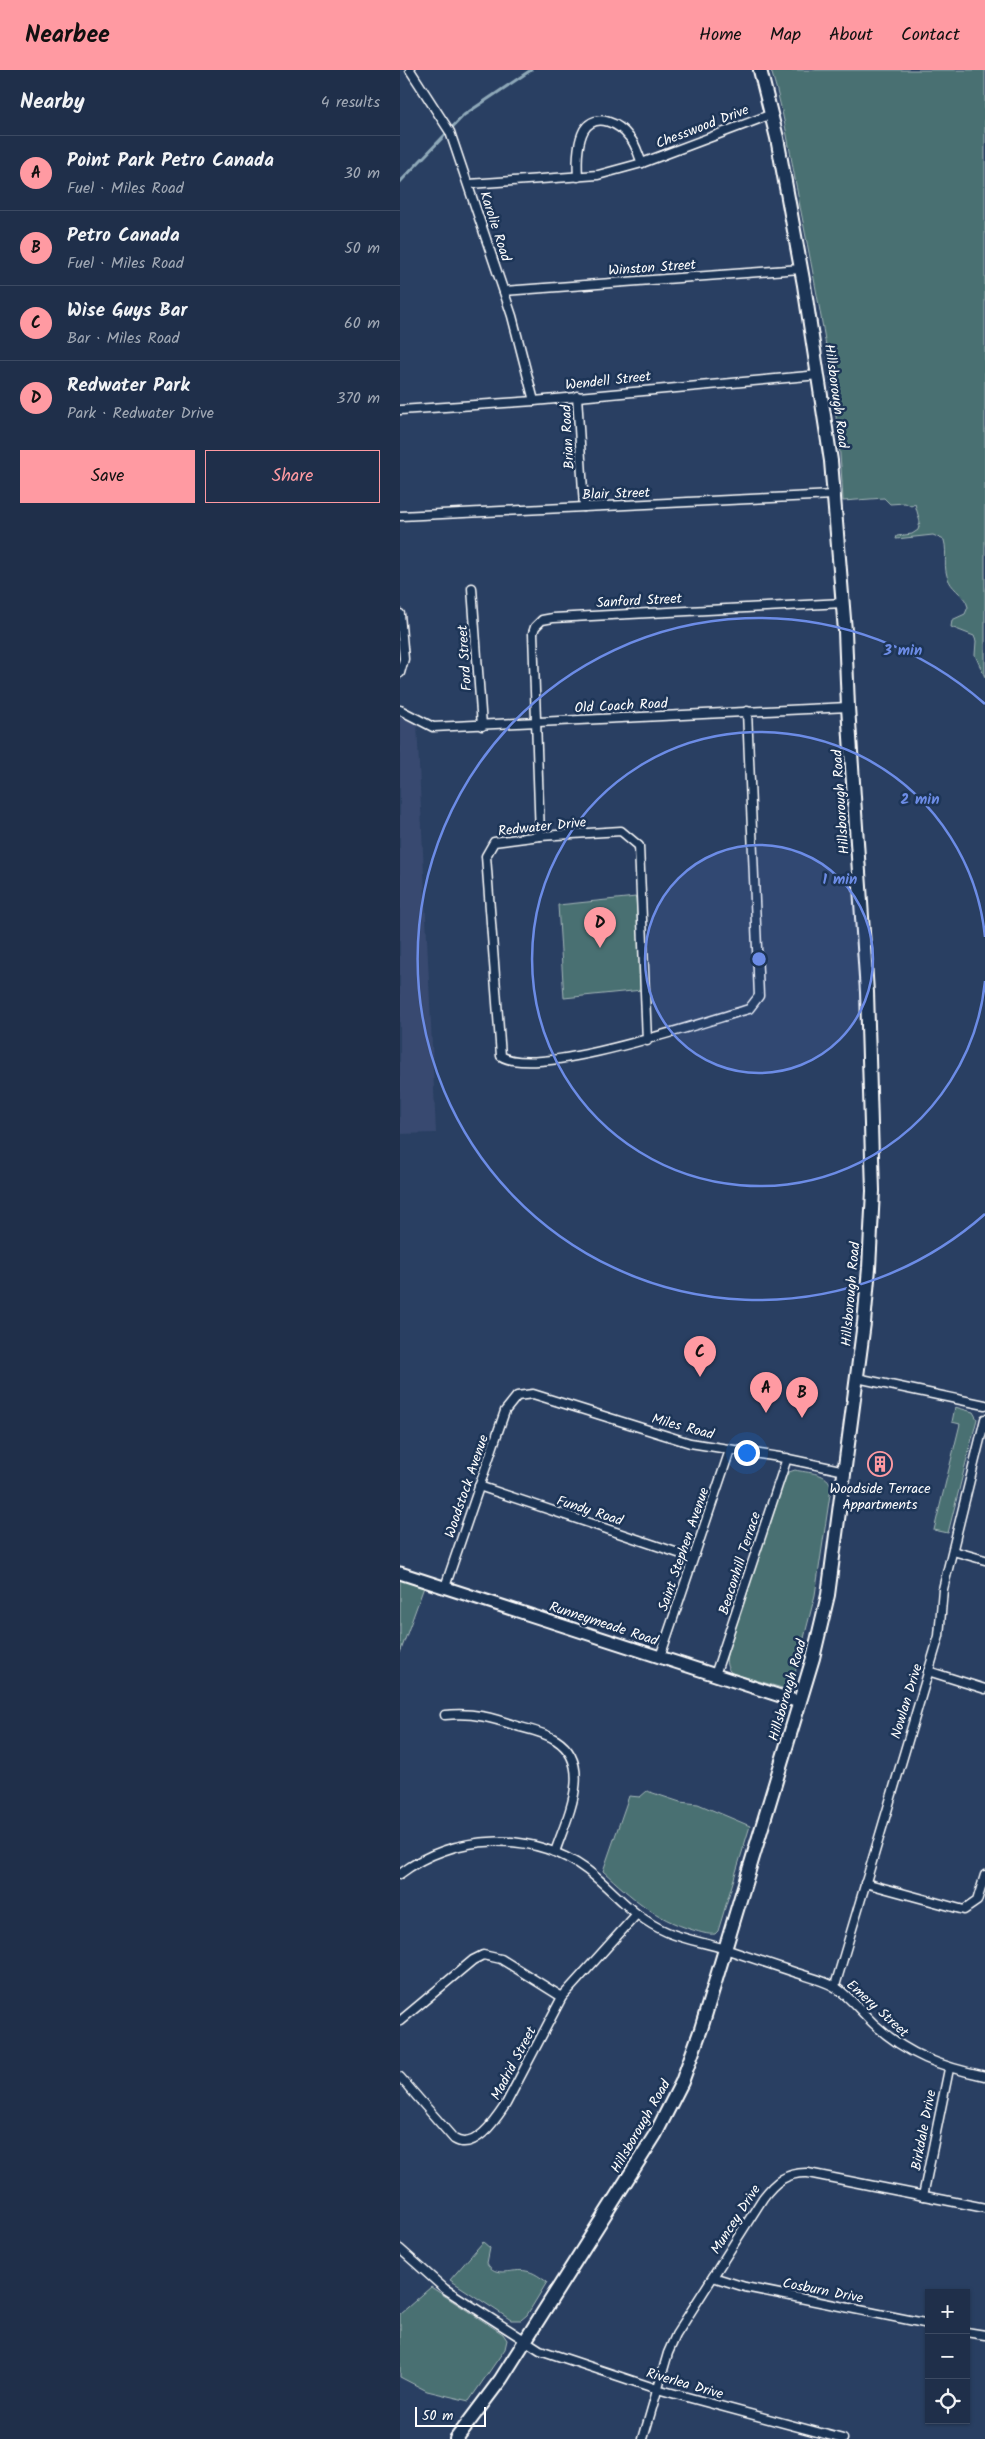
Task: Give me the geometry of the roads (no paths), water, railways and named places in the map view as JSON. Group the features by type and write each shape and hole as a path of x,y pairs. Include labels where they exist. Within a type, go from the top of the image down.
{"main road":[{"name":"Hillsborough Road","path":"456,2439 500,2379 655,2135 674,2101 699,2035 799,1702 828,1595 857,1378 869,1268 873,1191 867,992 843,603 831,461 819,375 772,114 760,70"}],"street":[{"name":"Karolie Road","path":"410,70 450,132 504,291 534,400"},
{"name":"Chesswood Drive","path":"469,184 598,175 642,163 772,114"},
{"path":"578,177 577,157 585,130 597,121 611,122 631,138 642,163"},
{"name":"Winston Street","path":"504,291 801,269"},
{"name":"Wendell Street","path":"400,410 819,375"},
{"name":"Brian Road","path":"577,396 584,507"},
{"name":"Blair Street","path":"400,516 833,495"},
{"name":"Ford Street","path":"472,588 482,726"},
{"name":"Sanford Street","path":"538,722 533,634 535,627 542,620 612,614 843,603"},
{"path":"400,614 404,659 400,672"},
{"name":"Old Coach Road","path":"400,710 434,728 848,707"},
{"name":"Redwater Drive","path":"646,1041 639,846 621,831 540,836 494,842 486,856 501,1056 509,1062 553,1060 646,1041 749,1010 759,996 747,711"},
{"path":"538,722 540,836"},
{"path":"857,1378 985,1405"},
{"name":"Miles Road","path":"517,1396 527,1393 547,1397 690,1443 787,1458 845,1471"},
{"name":"Woodstock Avenue","path":"445,1587 505,1411 517,1396"},
{"name":"Nowlan Drive","path":"834,1986 938,1636 943,1590 985,1419"},
{"name":"Saint Stephen Avenue","path":"660,1657 730,1450"},
{"name":"Beaconhill Terrace","path":"715,1675 787,1458"},
{"name":"Fundy Road","path":"479,1486 693,1558"},
{"path":"952,1551 985,1560"},
{"name":"Runneymeade Road","path":"400,1573 799,1702"},
{"path":"928,1671 985,1689"},
{"path":"445,1714 468,1713 480,1715 544,1734 557,1741 567,1751 574,1767 576,1783 555,1852"},
{"name":"Emery Street","path":"400,1874 430,1856 467,1844 508,1842 555,1852 588,1870 636,1915 668,1932 834,1986 883,2033 902,2048 949,2068 985,2076"},
{"path":"865,1883 964,1910 977,1902 985,1876"},
{"name":"Madrid Street","path":"400,2077 450,2135 463,2143 471,2142 500,2112 562,1997 636,1915"},
{"path":"400,2021 473,1960 483,1955 501,1959 562,1997"},
{"name":"Birkdale Drive","path":"923,2196 949,2068"},
{"name":"Muncey Drive","path":"643,2439 657,2389 676,2335 768,2190 780,2179 793,2174 815,2174 985,2208"},
{"name":"Riverlea Drive","path":"400,2249 445,2289 545,2352 657,2389 843,2439"},
{"name":"Cosburn Drive","path":"713,2277 745,2287 925,2323"},
{"path":"970,2333 985,2336"}],"waterway":[{"path":"400,182 464,115 531,70"}],"place":[{"name":"Redwater Park","path":"600,948"},
{"name":"Wise Guys Bar","path":"700,1377"},
{"name":"Point Park Petro Canada","path":"766,1413"},
{"name":"Petro Canada","path":"802,1418"},
{"name":"Woodside Terrace Appartments","path":"880,1464"}]}
